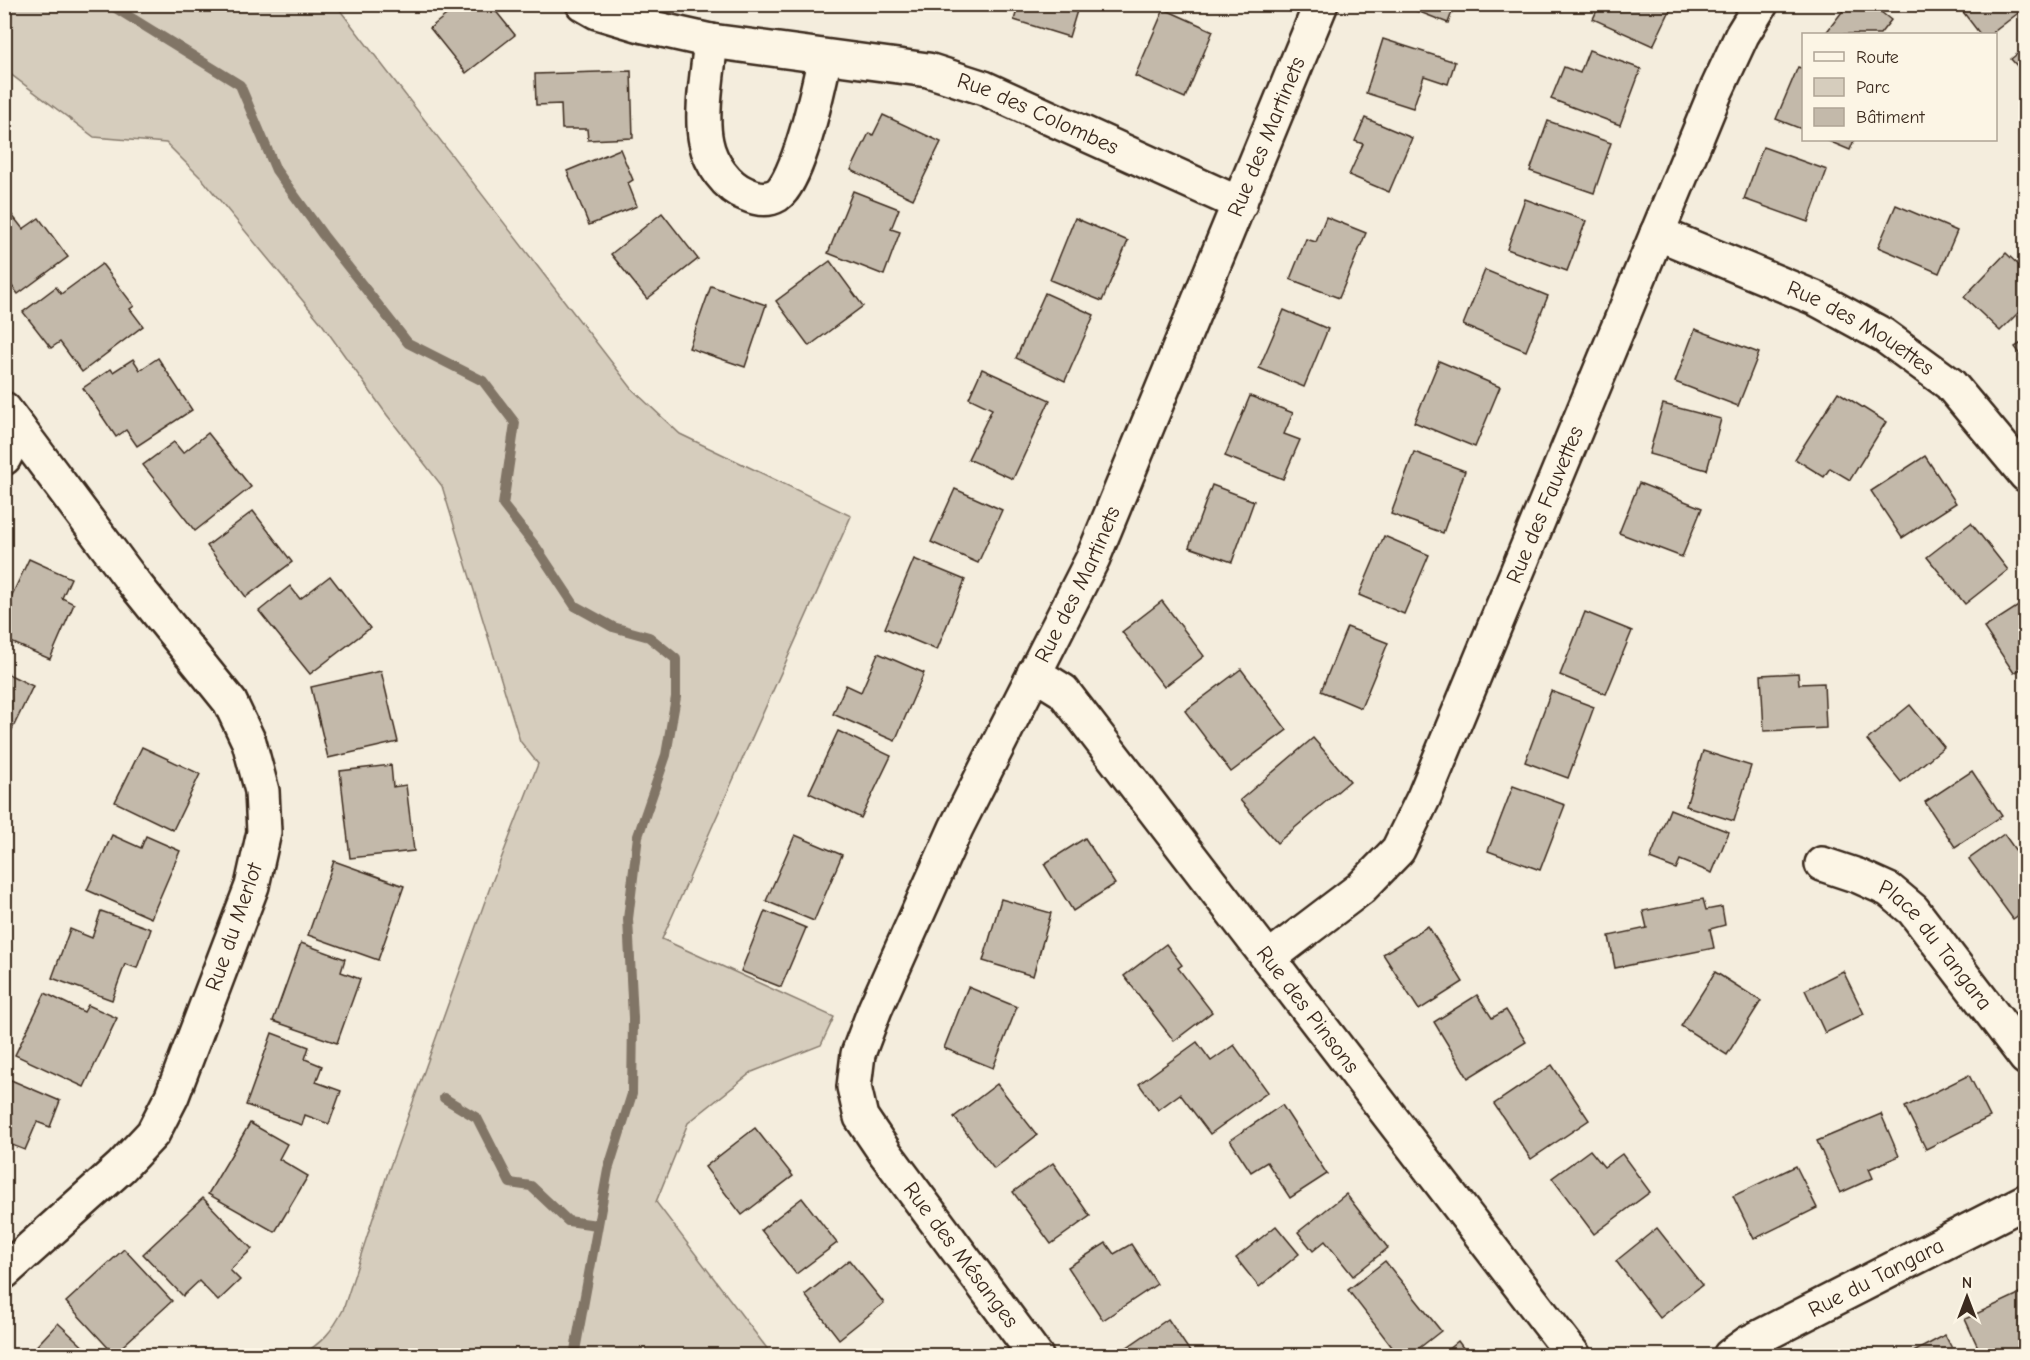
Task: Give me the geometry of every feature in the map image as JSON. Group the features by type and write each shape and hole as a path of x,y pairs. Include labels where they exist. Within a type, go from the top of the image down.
{"street":[{"name":"Rue des Colombes","path":"583,4 597,12 644,26 711,41 928,70 984,88 1240,204"},
{"name":"Rue des Martinets","path":"886,1154 861,1117 854,1087 858,1054 875,1009 956,828 1093,558 1322,4"},
{"name":"Rue des Fauvettes","path":"1269,958 1361,888 1398,850 1437,766 1716,91 1742,35 1761,4"},
{"path":"711,41 705,100 706,142 718,171 737,191 760,200 778,194 801,151 825,57"},
{"name":"Rue des Mouettes","path":"1657,233 1815,298 1883,334 1950,384 2025,474"},
{"path":"4,458 12,419"},
{"name":"Rue du Merlot","path":"4,1272 121,1167 153,1133 172,1096 252,886 264,832 261,791 249,742 230,702 134,583 12,419"},
{"name":"Rue des Pinsons","path":"1034,673 1063,691 1574,1356"},
{"name":"Place du Tangara","path":"1822,864 1858,876 1889,890 1913,910 2025,1058"},
{"name":"Rue des Mésanges","path":"886,1154 1036,1356"},
{"name":"Rue du Tangara","path":"1730,1356 1748,1343 2025,1201"}],"green space":[{"path":"4,5 336,5 633,390 680,434 851,516 662,939 834,1017 821,1045 752,1072 688,1123 656,1202 772,1355 302,1355 326,1336 343,1310 388,1172 489,890 538,764 520,741 442,486 387,415 322,324 203,180 166,143 94,137 5,70"}],"building":[{"path":"460,4 490,4 515,35 466,73 430,28"},
{"path":"1019,4 1079,4 1069,37 1014,20"},
{"path":"1399,4 1455,4 1448,23"},
{"path":"1600,4 1673,4 1653,46 1593,19"},
{"path":"1848,4 1871,4 1891,20 1881,33 1826,33"},
{"path":"1957,4 2026,4 2026,7 1992,33 1979,33"},
{"path":"1164,9 1213,31 1185,98 1135,76"},
{"path":"1383,39 1455,62 1448,84 1424,76 1413,108 1366,93"},
{"path":"2026,47 2026,76 2011,59"},
{"path":"1589,50 1641,69 1620,125 1551,99 1564,67 1580,73"},
{"path":"1798,67 1802,68 1802,129 1776,119"},
{"path":"631,71 633,138 588,140 587,129 562,129 561,104 536,105 535,74"},
{"path":"883,115 941,142 913,199 851,170 869,133 873,135"},
{"path":"1365,118 1412,138 1389,192 1349,175 1363,144 1355,141"},
{"path":"1548,121 1611,143 1594,193 1530,171"},
{"path":"1828,141 1854,141 1850,150"},
{"path":"1763,147 1827,170 1808,222 1744,199"},
{"path":"620,149 633,180 628,183 637,206 589,225 567,171"},
{"path":"853,191 899,209 891,229 900,232 884,275 828,253"},
{"path":"1525,199 1586,221 1567,271 1507,249"},
{"path":"4,205 23,229 39,218 68,257 18,294 4,276"},
{"path":"1896,205 1957,231 1939,273 1878,247"},
{"path":"662,213 698,259 647,299 611,254"},
{"path":"1326,217 1366,233 1339,298 1290,279 1306,239 1316,242"},
{"path":"1075,218 1128,241 1102,301 1050,280"},
{"path":"2006,253 2026,272 2026,305 2000,331 1964,297"},
{"path":"830,261 863,306 809,346 776,301"},
{"path":"102,264 134,306 130,309 143,326 82,372 60,342 51,348 23,312 56,287 61,294"},
{"path":"1485,270 1548,296 1526,351 1463,325"},
{"path":"711,286 766,305 745,367 689,348"},
{"path":"1045,293 1094,315 1065,381 1016,358"},
{"path":"1284,310 1328,329 1304,387 1259,368"},
{"path":"1695,329 1759,353 1738,406 1675,382"},
{"path":"2026,340 2026,362 2015,347"},
{"path":"158,358 192,410 137,446 126,430 116,437 83,388 111,369 113,372 133,359 140,370"},
{"path":"1439,361 1500,387 1475,447 1414,422"},
{"path":"982,369 1050,400 1013,479 968,459 992,409 969,398"},
{"path":"1838,392 1886,422 1850,480 1830,468 1824,477 1795,459"},
{"path":"1250,396 1293,413 1284,434 1300,440 1283,479 1225,456"},
{"path":"1663,404 1721,419 1707,470 1649,454"},
{"path":"208,433 251,487 195,531 143,465 174,442 183,453"},
{"path":"1414,452 1465,471 1443,533 1391,514"},
{"path":"1925,456 1956,503 1902,538 1871,491"},
{"path":"1639,483 1702,508 1682,557 1619,533"},
{"path":"1212,485 1254,501 1232,562 1189,547"},
{"path":"955,489 1002,510 978,563 931,542"},
{"path":"253,511 292,562 246,597 207,546"},
{"path":"1971,523 2008,570 1965,604 1927,557"},
{"path":"1384,536 1429,555 1404,614 1359,595"},
{"path":"29,559 71,578 62,598 74,604 50,659 4,639 4,612"},
{"path":"914,559 965,580 937,650 885,628"},
{"path":"330,576 370,628 310,674 259,611 290,586 300,599"},
{"path":"1162,601 1204,656 1164,687 1122,632"},
{"path":"2026,601 2026,666 2014,673 1984,628"},
{"path":"1585,612 1632,631 1606,694 1560,675"},
{"path":"1347,627 1388,643 1361,708 1321,691"},
{"path":"878,653 924,673 895,741 833,714 846,685 861,692"},
{"path":"1241,669 1287,730 1231,772 1185,711"},
{"path":"381,671 398,742 328,758 311,687"},
{"path":"4,672 33,686 6,742 4,741"},
{"path":"1798,673 1799,684 1824,683 1826,728 1764,731 1761,675"},
{"path":"1551,691 1594,707 1568,778 1525,762"},
{"path":"1910,705 1944,747 1901,782 1867,740"},
{"path":"838,731 891,756 861,818 809,793"},
{"path":"1313,738 1350,781 1277,843 1240,800"},
{"path":"142,747 200,774 173,830 115,802"},
{"path":"1703,751 1751,766 1734,821 1686,806"},
{"path":"391,765 393,787 406,785 414,851 350,858 340,771"},
{"path":"1972,771 2002,816 1955,847 1925,802"},
{"path":"1513,786 1565,805 1540,870 1488,851"},
{"path":"1670,809 1729,832 1712,873 1680,860 1676,869 1650,859"},
{"path":"2004,834 2016,851 2026,844 2026,910 2013,919 1969,859"},
{"path":"112,835 141,848 146,836 180,851 151,918 87,890"},
{"path":"795,835 842,855 814,921 766,901"},
{"path":"1085,838 1115,884 1073,911 1044,864"},
{"path":"334,861 404,886 378,960 308,935"},
{"path":"1001,899 1051,913 1033,976 983,961"},
{"path":"1703,899 1706,910 1722,907 1725,925 1710,929 1714,948 1615,968 1609,936 1647,928 1643,911"},
{"path":"101,911 151,929 137,968 125,964 112,1000 52,978 70,929 92,938"},
{"path":"765,911 806,928 781,987 741,971"},
{"path":"1428,926 1463,982 1419,1010 1383,954"},
{"path":"301,943 345,959 341,972 360,979 337,1043 273,1021"},
{"path":"1166,944 1182,965 1178,968 1212,1012 1174,1041 1124,976"},
{"path":"1843,971 1864,1014 1825,1033 1805,990"},
{"path":"1715,972 1761,1001 1727,1055 1681,1026"},
{"path":"968,987 1017,1007 993,1068 944,1048"},
{"path":"45,993 84,1012 88,1005 117,1018 84,1087 15,1055"},
{"path":"1477,995 1492,1018 1506,1010 1526,1042 1468,1078 1434,1022"},
{"path":"272,1033 309,1047 305,1059 322,1066 316,1082 341,1091 329,1124 305,1115 302,1125 246,1105"},
{"path":"1197,1042 1211,1061 1234,1045 1268,1092 1210,1134 1180,1094 1158,1110 1139,1084"},
{"path":"1552,1065 1589,1120 1531,1159 1494,1104"},
{"path":"1969,1075 1990,1117 1926,1149 1905,1107"},
{"path":"4,1077 60,1101 50,1127 37,1122 25,1150 4,1142"},
{"path":"997,1084 1037,1135 994,1169 954,1117"},
{"path":"1282,1105 1327,1174 1290,1198 1267,1162 1251,1172 1230,1140"},
{"path":"1881,1114 1899,1156 1869,1169 1873,1178 1840,1193 1817,1141"},
{"path":"250,1123 287,1144 279,1159 308,1176 275,1232 208,1194"},
{"path":"755,1128 793,1176 742,1215 705,1167"},
{"path":"1590,1150 1604,1167 1622,1154 1650,1192 1594,1234 1552,1178"},
{"path":"1053,1163 1090,1216 1051,1244 1013,1192"},
{"path":"1796,1166 1817,1208 1754,1239 1733,1196"},
{"path":"1346,1194 1388,1248 1353,1276 1325,1241 1313,1251 1298,1232"},
{"path":"203,1198 252,1249 230,1270 240,1280 218,1301 199,1281 183,1296 143,1254"},
{"path":"802,1198 837,1243 796,1274 761,1230"},
{"path":"1276,1226 1299,1254 1259,1287 1236,1258"},
{"path":"1657,1228 1702,1285 1660,1318 1616,1261"},
{"path":"1106,1243 1114,1254 1131,1244 1157,1284 1103,1320 1068,1267"},
{"path":"124,1249 172,1301 114,1354 66,1302"},
{"path":"849,1260 884,1303 839,1339 805,1295"},
{"path":"1385,1261 1441,1331 1409,1356 1399,1356 1348,1290"},
{"path":"2023,1292 2026,1297 2026,1344 2013,1350 2016,1356 1982,1356 1965,1319"},
{"path":"1168,1319 1193,1356 1131,1356 1126,1348"},
{"path":"58,1323 93,1356 27,1356"},
{"path":"1945,1335 1956,1356 1906,1356"},
{"path":"1458,1341 1469,1356 1440,1356"}],"waterway":[{"path":"109,4 240,85 276,170 323,235 408,343 483,381 515,423 503,505 536,547 575,606 613,627 649,637 676,659 676,697 666,755 638,836 628,919 633,1018 632,1094 608,1170 574,1356"},
{"path":"444,1098 477,1118 510,1183 531,1186 568,1221 597,1225"}]}
